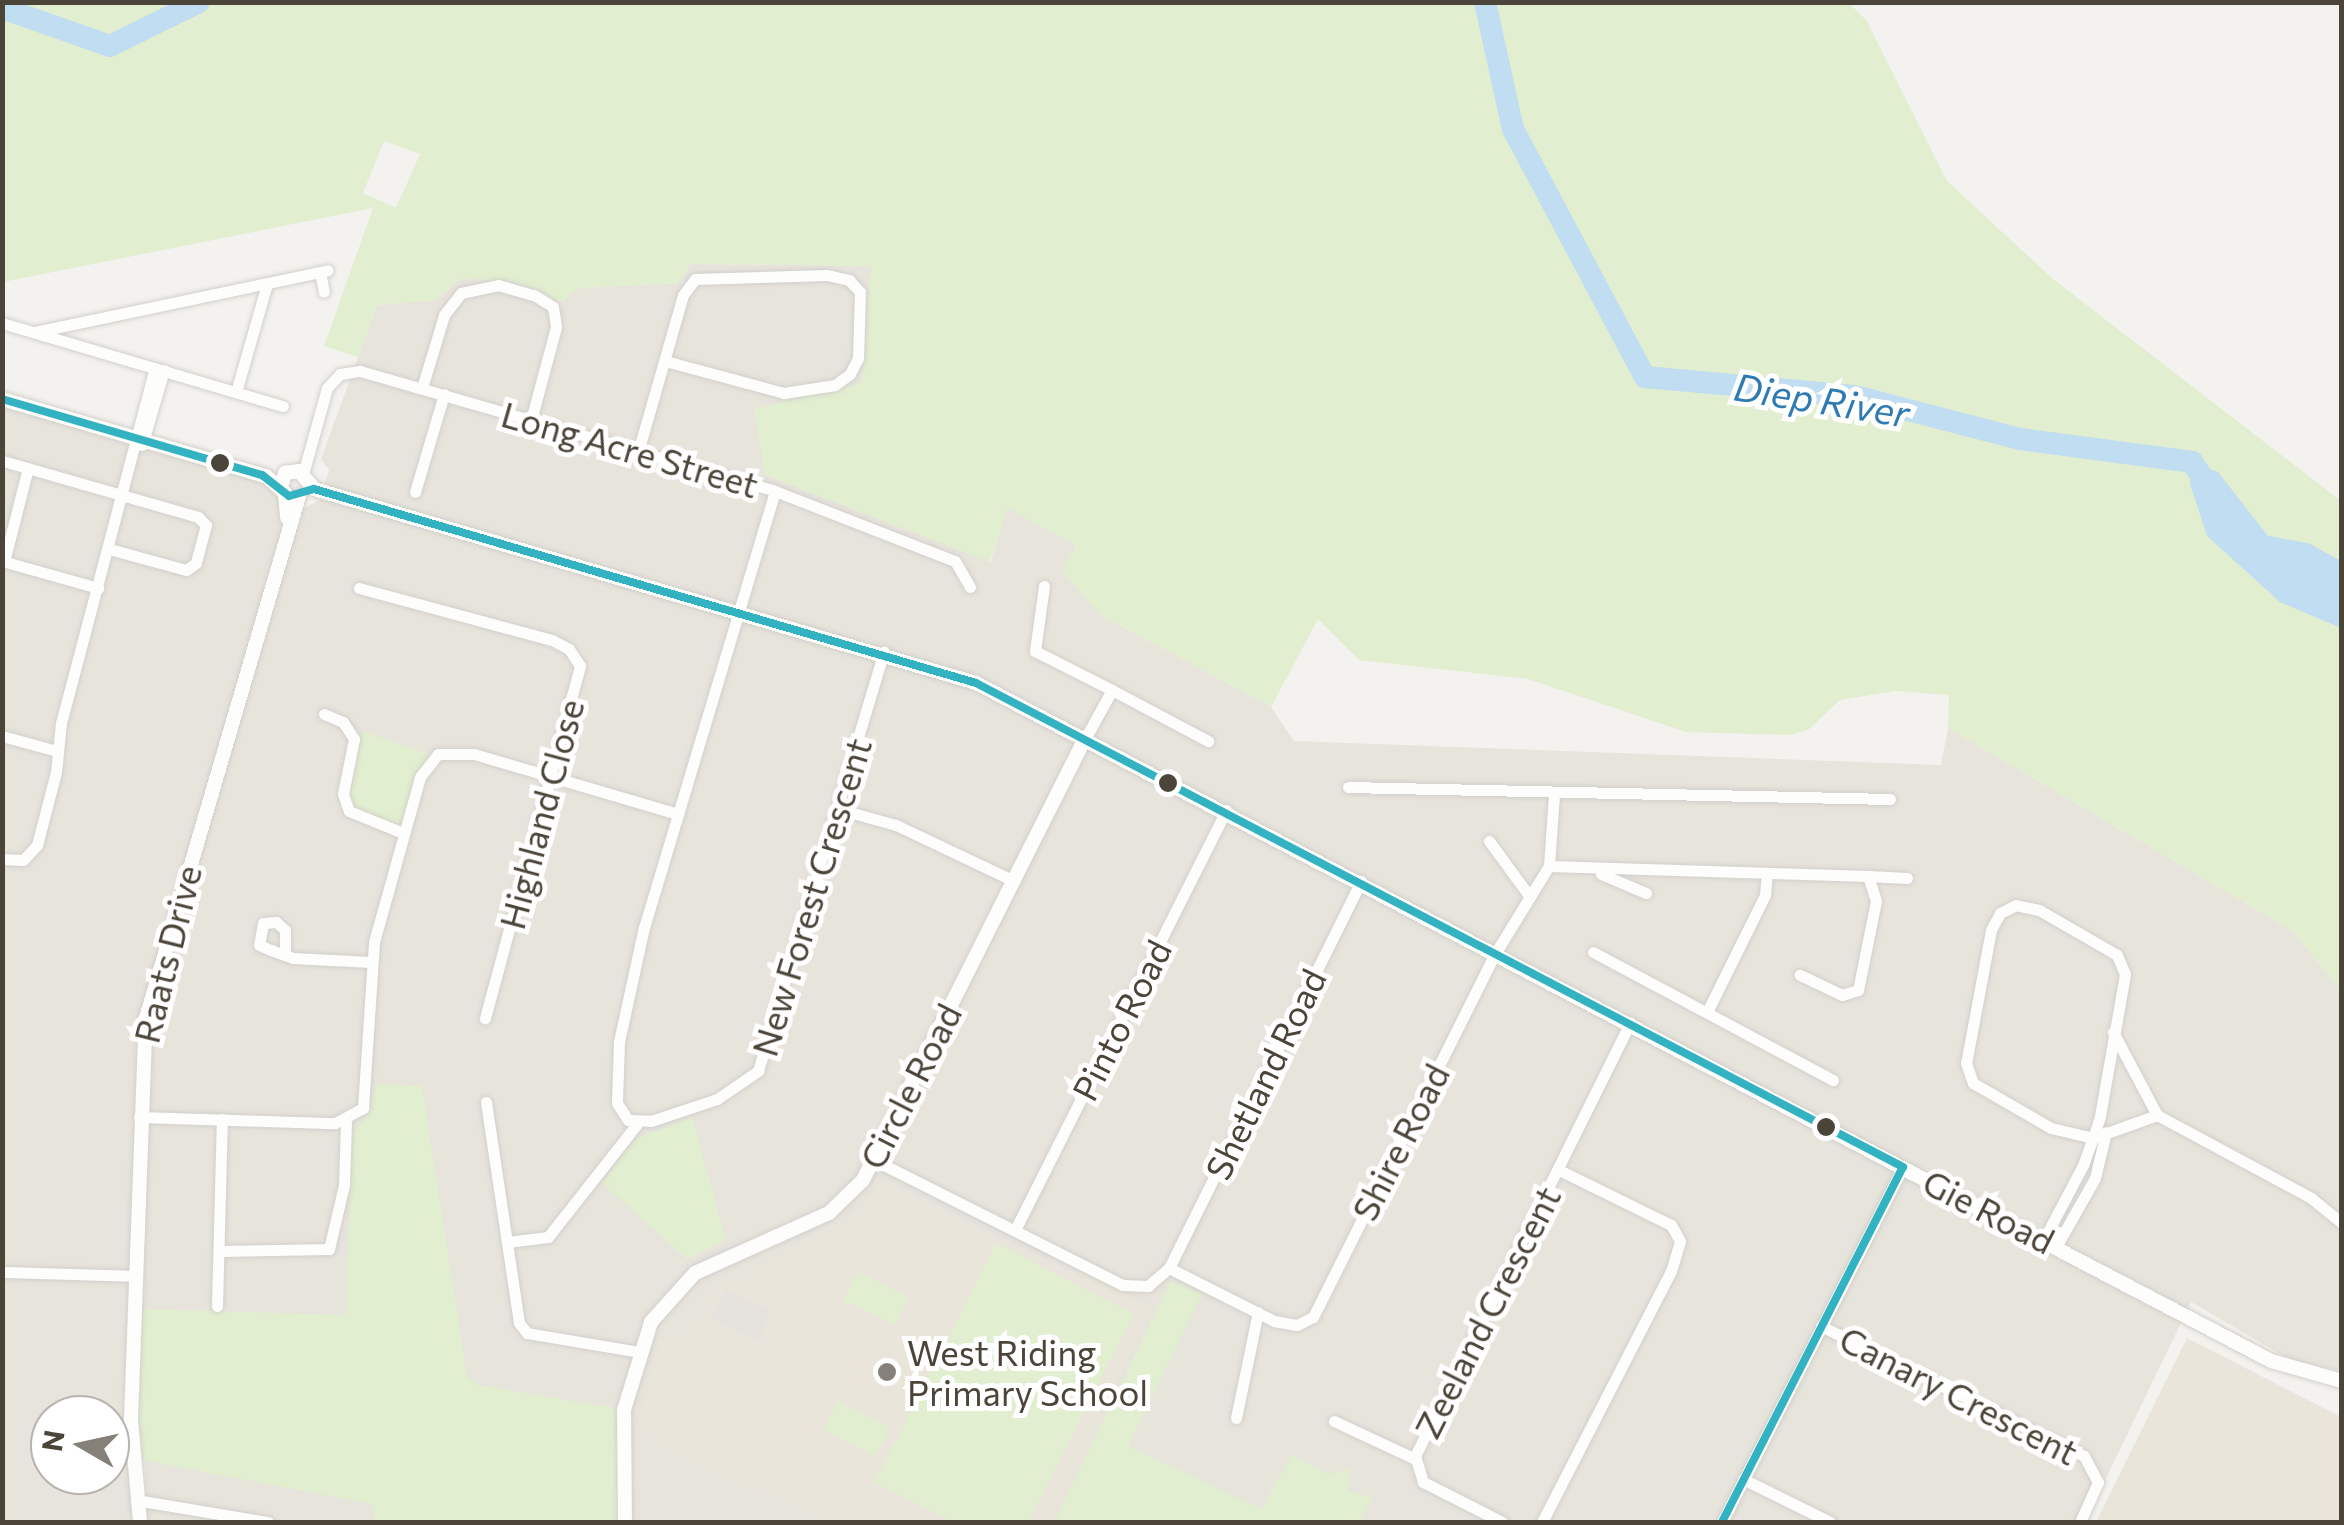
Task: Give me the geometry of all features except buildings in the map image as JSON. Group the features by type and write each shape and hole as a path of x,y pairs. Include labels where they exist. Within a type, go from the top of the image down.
{"street":[{"path":"34,332 324,271 324,292"},
{"path":"638,452 685,290 700,276 828,275 849,280 860,292 858,358 850,374 835,384 784,393 665,361"},
{"path":"236,392 266,284"},
{"path":"422,388 444,315 461,294 498,285 534,294 553,307 556,327 532,420"},
{"path":"77,344 73,330 90,318"},
{"path":"2,323 283,406"},
{"path":"2,859 24,860 36,844 108,549 160,369"},
{"name":"Long Acre Street","path":"297,481 327,388 340,374 360,371 776,491 738,610"},
{"path":"415,492 444,394"},
{"name":"Gie Road","path":"2,399 266,476 297,481 976,682 2271,1361 2342,1381"},
{"path":"3,461 203,520 201,547 186,570 108,549"},
{"path":"28,468 4,562 98,588"},
{"name":"Raats Drive","path":"140,1522 136,1500 134,1276 139,1118 150,994 297,481"},
{"path":"776,491 955,562 970,587"},
{"path":"1044,586 1036,652 1208,741"},
{"name":"Highland Close","path":"360,588 569,649 579,677 486,1018"},
{"path":"508,1242 548,1237 637,1124 618,1108 618,1042 678,814 738,610"},
{"name":"New Forest Crescent","path":"637,1124 727,1095 758,1071 884,652"},
{"path":"1086,737 1112,690"},
{"path":"324,714 343,722 354,739 343,794 349,811 403,833"},
{"path":"2,736 57,751"},
{"name":"Circle Road","path":"626,1522 624,1410 639,1352 678,1286 703,1268 829,1213 856,1188 874,1160 1086,737"},
{"path":"218,1251 329,1249 344,1185 346,1122 368,1093 371,962 420,777 438,754 474,754 678,814"},
{"path":"1348,787 1890,799"},
{"path":"1554,794 1549,866 1907,878"},
{"path":"838,809 896,825 1014,881"},
{"name":"Pinto Road","path":"1015,1230 1226,810"},
{"path":"1488,841 1530,896"},
{"name":"Shire Road","path":"1258,1312 1297,1326 1312,1317 1496,952 1549,866"},
{"path":"1592,870 1646,894"},
{"path":"1707,1012 1765,895 1766,874"},
{"path":"1800,974 1842,995 1858,990 1876,901 1868,876"},
{"name":"Shetland Road","path":"1169,1268 1361,881"},
{"path":"2050,1242 2093,1138 2100,1116 2125,974 2116,955 2040,910 2016,905 2000,913 1991,930 1969,1076 1980,1090 2051,1128 2093,1138 2108,1138 2157,1116"},
{"path":"1593,952 1833,1080"},
{"path":"285,955 371,962"},
{"name":"Zeeland Crescent","path":"1502,1522 1423,1482 1415,1460 1630,1022"},
{"path":"2113,1032 2157,1116 2311,1198 2342,1223"},
{"path":"486,1102 519,1323 527,1332 639,1352"},
{"path":"2050,1242 2095,1178 2108,1138 2100,1116"},
{"path":"139,1118 346,1122"},
{"path":"217,1306 222,1119"},
{"path":"874,1160 1122,1285 1148,1286 1169,1268 1258,1312 1236,1418"},
{"path":"1722,1522 1902,1167"},
{"name":"Zeeland Crescent","path":"1542,1522 1671,1271 1680,1240 1671,1224 1558,1170"},
{"path":"2,1272 134,1276"},
{"name":"Canary Crescent","path":"1821,1326 2084,1456 2098,1482 2080,1522"},
{"path":"1334,1421 1415,1460"},
{"path":"1744,1479 1830,1522"},
{"path":"136,1500 200,1517 268,1522"}],"shaded area":[{"path":"691,264 872,266 862,384 755,409 991,562 1006,507 1076,545 1099,614 1271,707 1294,741 1941,765 1948,728 2293,931 2341,991 2341,1370 2299,1365 2191,1302 2085,1522 147,1522 139,1310 152,1027 300,510 320,500 329,470 321,459 377,305 435,300 461,278 517,282 561,302 579,288 678,283"},
{"path":"2,399 266,476 287,518 150,994 141,1066 140,1522 3,1522"},
{"name":"West Riding Primary School","path":"880,1183 1152,1307 1048,1522 829,1522 651,1438 650,1411 642,1409 665,1334 694,1335 716,1291 731,1282 744,1288 753,1271 858,1220"},
{"path":"726,1289 772,1311 757,1342 711,1319"},
{"path":"2187,1338 2341,1417 2341,1522 2096,1522"}],"green space":[{"path":"3,3 1849,3 1866,20 1947,181 2053,279 2341,501 2341,991 2293,931 1948,728 1949,695 1895,691 1840,700 1808,730 1790,735 1686,732 1528,679 1359,660 1318,619 1271,707 1099,614 1062,570 1076,545 1007,508 990,562 765,475 754,409 862,383 871,266 691,264 678,283 580,288 561,302 517,282 461,278 435,300 377,305 358,357 324,346 373,208 3,282","holes":["384,141 420,154 396,208 363,193"]},
{"path":"362,731 429,754 404,831 348,804 343,789"},
{"path":"377,1084 422,1086 467,1376 478,1385 624,1410 620,1522 375,1522 372,1504 132,1458 136,1309 347,1315 351,1135 367,1116"},
{"path":"692,1117 726,1240 687,1259 602,1183 637,1138"},
{"path":"996,1243 1134,1314 1028,1522 954,1522 875,1482"},
{"path":"857,1272 909,1297 895,1325 843,1300"},
{"path":"1171,1281 1202,1294 1128,1446 1261,1509 1292,1455 1328,1474 1349,1469 1348,1491 1372,1497 1359,1522 1054,1522"},
{"path":"838,1402 890,1428 876,1456 824,1430"}],"water":[{"path":"2192,462 2218,472 2268,536 2308,543 2341,561 2341,628 2280,602 2207,536 2190,484"}],"waterway":[{"name":"Diep River","path":"2,8 110,46 199,2"},
{"name":"Diep River","path":"1485,2 1513,129 1645,377 1854,396 2020,439 2192,462 2209,487"}],"transit line":[{"path":"2,399 262,475 289,496 314,489 976,683 1903,1167"},
{"path":"1722,1522 1903,1167"}],"place":[{"name":"West Riding Primary School","path":"887,1372"}]}
